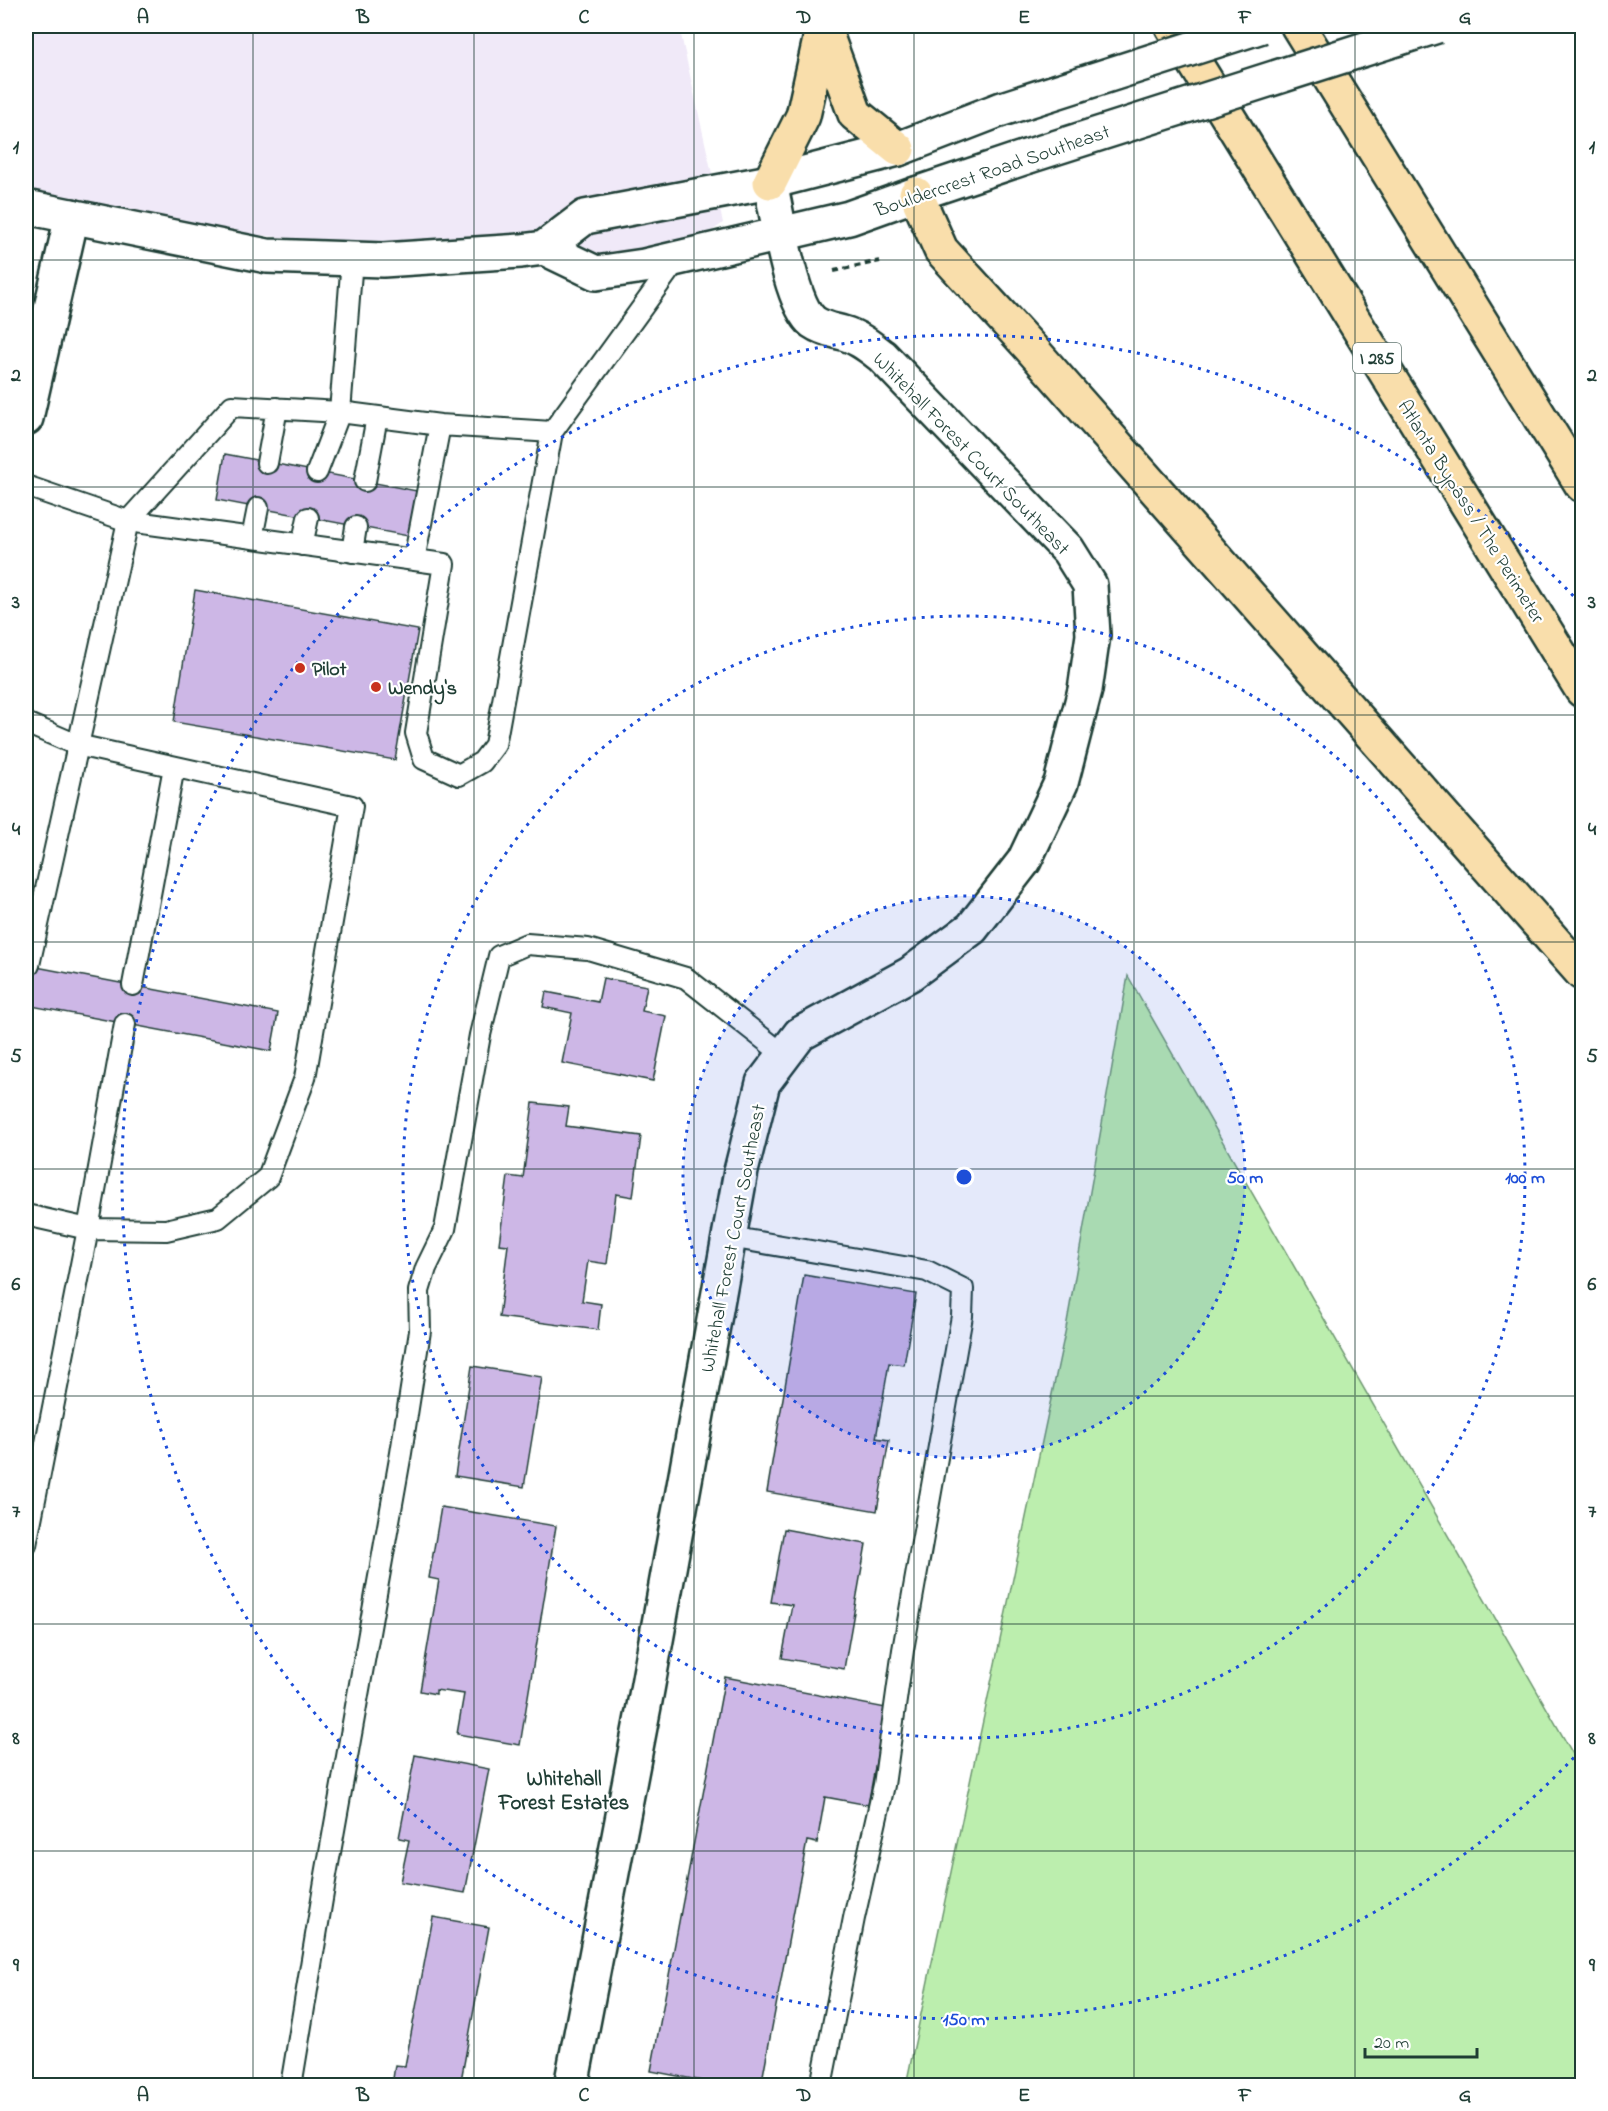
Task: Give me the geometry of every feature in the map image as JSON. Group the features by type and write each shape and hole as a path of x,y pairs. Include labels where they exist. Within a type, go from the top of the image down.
{"highway":[{"path":"823,26 855,114 898,149"},
{"path":"770,182 803,116 823,26"},
{"name":"Atlanta Bypass / The Perimeter","path":"1172,26 1582,690"},
{"path":"1298,26 1582,485"},
{"path":"916,194 941,250 970,284 1029,346 1582,973"}],"street":[{"path":"544,248 585,217 770,182 898,149 999,110 1262,26"},
{"name":"Bouldercrest Road Southeast","path":"26,207 267,256 383,260 544,248 596,273 644,266 849,218 1026,157 1437,26"},
{"path":"898,149 916,194"},
{"name":"Whitehall Forest Court Southeast","path":"571,2085 645,1701 741,1171 763,1083 800,1034 909,974 972,928 1024,861 1061,783 1085,690 1093,635 1090,585 1068,550 882,356 865,343 844,333 826,330 811,321 797,296 770,182"},
{"path":"26,418 72,216"}],"lane":[{"path":"26,486 128,521 444,564 416,734 424,759 459,775 482,762 495,745 552,432 678,258"},
{"path":"316,472 340,412 352,259"},
{"path":"29,965 128,521 232,406 340,412 440,425 552,432"},
{"path":"267,463 277,408"},
{"path":"365,481 377,417"},
{"path":"414,560 440,425"},
{"path":"252,538 258,508"},
{"path":"302,545 308,518"},
{"path":"352,552 356,527"},
{"path":"26,723 77,745 352,806 305,1078 268,1177 218,1218 166,1230 88,1229 26,1215"},
{"path":"133,985 174,767"},
{"path":"291,2085 401,1452 420,1331 419,1291 426,1268 445,1229 480,1035 499,956 527,944 588,949 686,978 784,1055"},
{"path":"26,1545 88,1229 125,1024"},
{"path":"729,1237 927,1271 963,1289 962,1316 903,1650 884,1785 854,1918 821,2085"}],"path":[{"path":"834,271 880,261"}],"shaded area":[{"path":"26,26 679,26 723,223 651,275 72,216 26,206"}],"green space":[{"path":"1128,976 1582,1770 1582,2085 906,2085 1066,1328"}],"building":[{"path":"225,454 417,491 408,536 217,500"},
{"path":"195,590 418,630 395,760 174,722"},
{"path":"26,965 278,1013 271,1051 26,1005"},
{"path":"603,978 647,986 642,1011 666,1016 653,1081 562,1063 572,1013 543,1007 546,992 598,1002"},
{"path":"533,1103 569,1107 566,1126 641,1136 633,1197 616,1194 607,1264 588,1261 582,1301 601,1304 598,1330 499,1317 508,1245 499,1244 508,1176 523,1178"},
{"path":"804,1275 916,1294 904,1365 889,1363 876,1438 889,1440 877,1511 767,1492"},
{"path":"472,1366 542,1377 524,1487 455,1476"},
{"path":"441,1507 556,1526 520,1745 457,1734 464,1694 436,1690 436,1694 420,1691 439,1580 429,1578"},
{"path":"784,1529 866,1544 844,1669 782,1658 792,1605 771,1602"},
{"path":"725,1677 886,1708 868,1805 825,1797 817,1843 807,1841 761,2086 729,2086 651,2071"},
{"path":"415,1755 489,1769 465,1893 400,1882 409,1840 399,1838"},
{"path":"433,1917 489,1927 460,2086 392,2086 395,2065 405,2066"}],"place":[{"name":"Pilot","path":"300,668"},
{"name":"Wendy's","path":"376,687"}],"district":[{"name":"Whitehall Forest Estates","path":"564,1790"}]}
